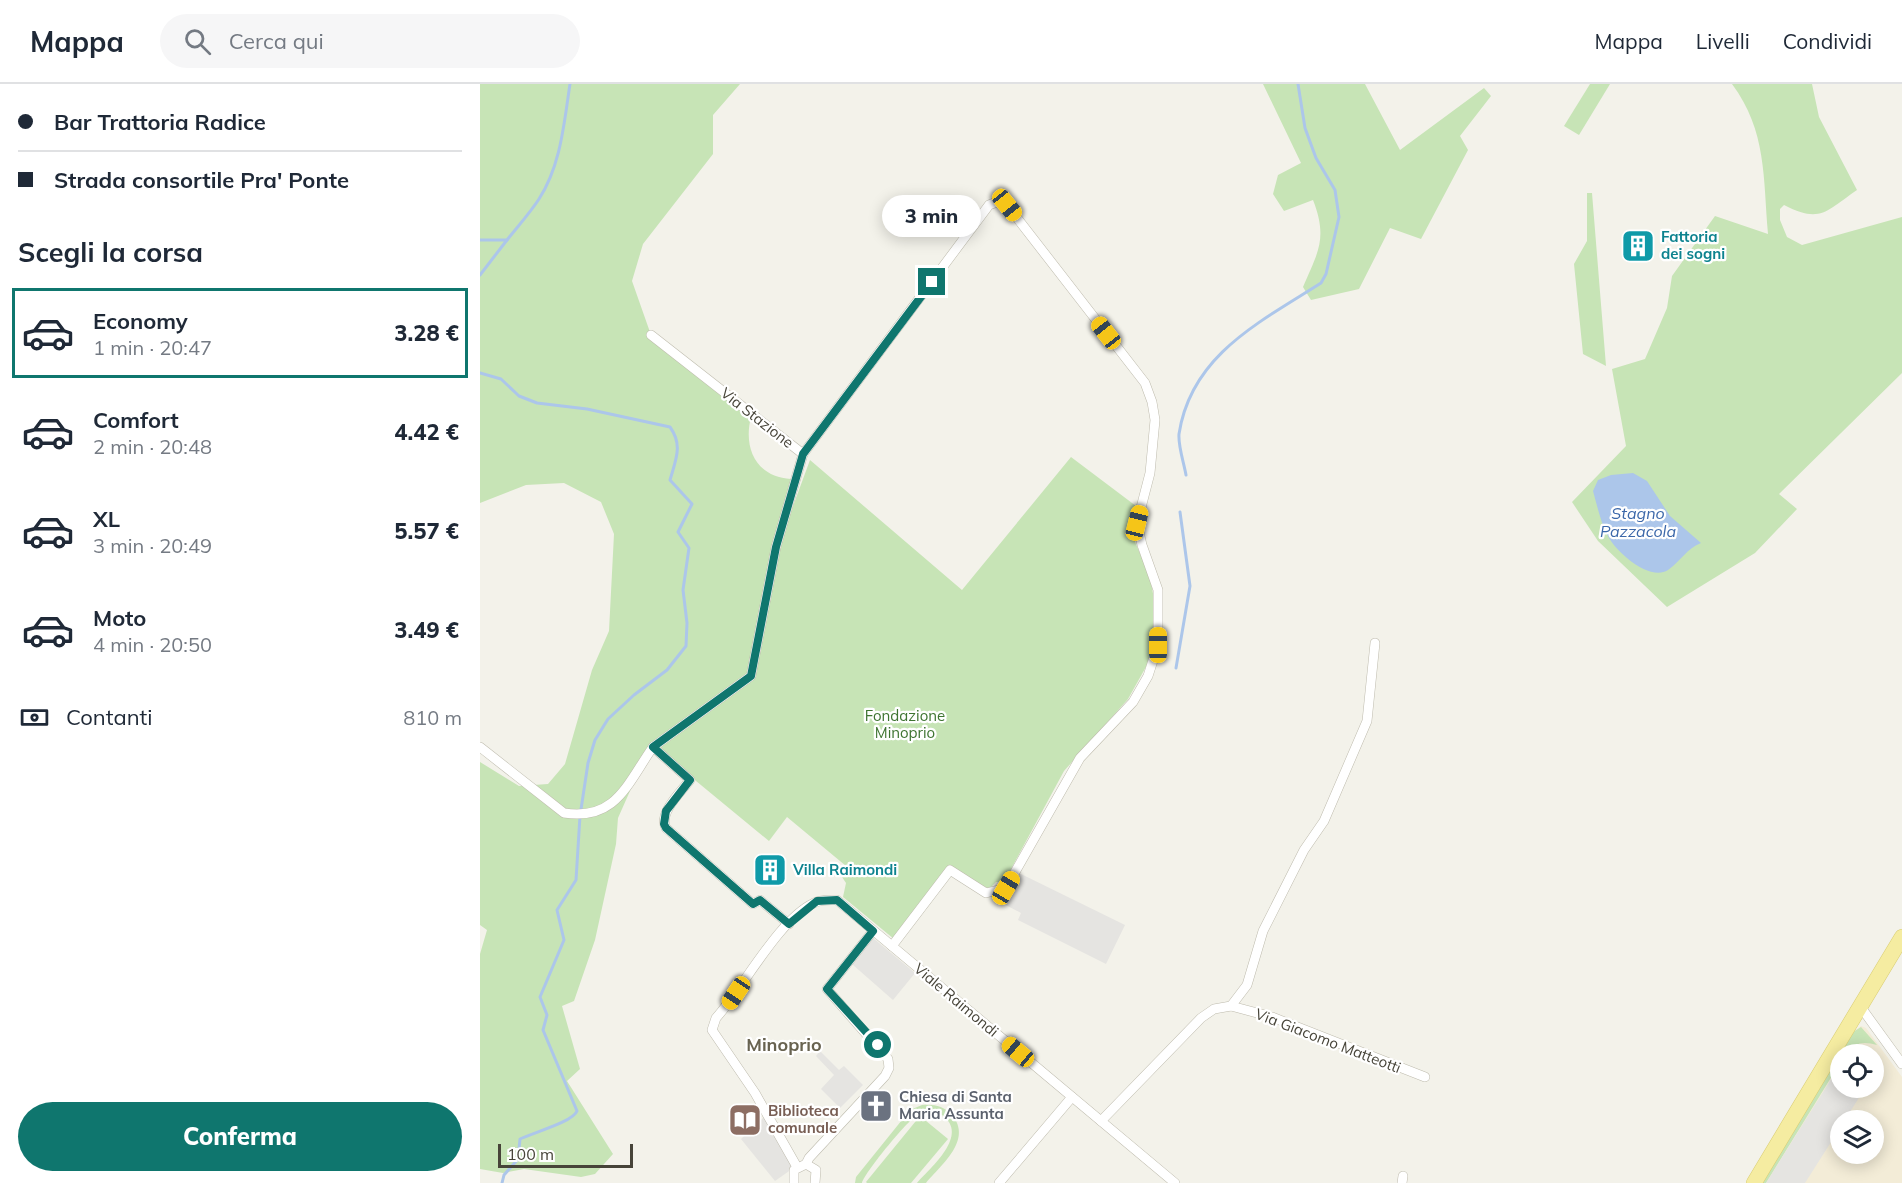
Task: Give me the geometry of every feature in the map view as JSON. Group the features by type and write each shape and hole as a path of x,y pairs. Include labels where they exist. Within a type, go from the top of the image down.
{"main road":[{"path":"1753,1180 1902,937"}],"street":[{"path":"803,454 989,206 999,201 1007,205 1053,260 1145,383 1152,402 1155,420 1150,473 1137,523 1158,590 1158,645 1148,676 1133,702 1080,758 1006,888 986,893 950,870 892,946"},
{"name":"Via Stazione","path":"480,747 564,813 580,816 596,813 617,800 653,747 751,676 776,547 803,454 651,335"},
{"name":"Via Giacomo Matteotti","path":"1375,643 1367,721 1324,821 1304,850 1263,931 1247,985 1231,1006 1272,1017 1425,1077"},
{"path":"653,747 690,780 666,811 664,824 666,828 753,904 760,900 789,924"},
{"name":"Viale Raimondi","path":"802,1166 712,1030 716,1018 789,924 808,906 817,901 837,900 1174,1183"},
{"path":"794,1183 792,1177 890,1068 888,1059 827,989 873,931"},
{"path":"1101,1121 1201,1018 1214,1010 1231,1006"},
{"path":"1859,1009 1902,1064"},
{"path":"999,1183 1072,1097"},
{"path":"802,1166 816,1170 815,1183"}],"shaded area":[{"path":"1019,873 1125,925 1106,964 1018,920 1021,913 1004,904"},
{"path":"873,938 915,973 893,1000 852,964"},
{"path":"1861,1026 1866,1028 1878,1044 1846,1044 1853,1032"},
{"path":"820,1051 839,1070 844,1066 863,1085 840,1108 821,1089 834,1075 816,1056"},
{"path":"1884,1052 1902,1077 1902,1183 1761,1183 1830,1070 1830,1098 1884,1098"},
{"path":"1830,1081 1830,1098 1859,1098 1851,1110 1830,1110 1830,1144 1805,1183 1766,1183"},
{"path":"764,1117 789,1159 792,1169 775,1181 741,1139"}],"green space":[{"path":"480,84 740,84 713,115 713,154 643,244 632,281 651,335 751,417 749,439 755,459 769,473 791,479 750,675 646,755 618,818 616,844 595,940 574,1001 562,1006 580,1069 567,1081 613,1154 595,1174 581,1177 524,1169 503,1173 480,1169 480,954 487,930 480,925 480,762 519,786 548,784 565,764 592,670 609,631 614,534 601,502 564,483 526,485 480,503"},
{"path":"1263,84 1365,84 1400,150 1484,88 1491,96 1460,136 1468,150 1421,239 1390,228 1359,289 1311,300 1303,287 1317,254 1320,225 1313,200 1284,211 1273,194 1278,175 1301,163"},
{"path":"1590,84 1610,84 1579,135 1564,126"},
{"path":"1732,84 1812,84 1819,117 1857,190 1830,209 1815,214 1796,211 1784,205 1780,209 1780,220 1787,237 1802,245 1902,217 1902,373 1779,494 1797,509 1755,553 1667,607 1598,541 1572,502 1626,446 1612,369 1645,359 1667,308 1672,276 1715,216 1768,234 1764,174 1757,137 1752,119"},
{"path":"1587,193 1592,193 1606,366 1583,354 1574,264 1587,241"},
{"name":"Fondazione Minoprio","path":"1071,457 1136,506 1133,537 1150,577 1154,599 1155,635 1147,665 1128,699 1064,771 1004,882 996,882 989,889 948,866 894,939 843,897 846,883 840,874 846,866 787,817 769,841 656,748 752,677 782,536 810,460 962,590"},
{"path":"1861,1027 1876,1044 1846,1044 1853,1032"},
{"path":"1830,1070 1830,1079 1766,1183 1761,1183"},
{"path":"922,1105 935,1105 946,1110 958,1124 959,1134 953,1152 926,1183 917,1183 945,1150 952,1132 950,1123 942,1115 931,1111 923,1112 898,1134 862,1183 855,1183 856,1177 910,1110"},
{"path":"920,1116 948,1139 911,1183 867,1183 866,1182"}],"water":[{"name":"Stagno Pazzacola","path":"1633,473 1647,481 1670,516 1701,543 1691,548 1677,563 1661,573 1643,569 1618,550 1601,520 1593,491 1598,480 1611,475"}],"waterway":[{"path":"507,240 539,199 552,172 563,129 570,84"},
{"path":"1186,475 1179,434 1186,406 1198,383 1213,362 1232,344 1252,327 1321,283 1326,274 1339,217 1335,190 1316,158 1305,128 1298,84"},
{"path":"480,240 507,240 480,275"},
{"path":"480,373 501,379 519,396 537,403 587,409 670,427 677,446 670,480 692,504 678,532 689,548 683,590 687,623 686,646 667,670 634,695 608,719 595,740 588,763 580,816 576,880 557,910 564,940 540,997 547,1015 543,1030 577,1111 560,1123 520,1139 518,1159 504,1175 502,1183"},
{"path":"1176,668 1190,586 1180,512"}],"place":[{"name":"Fattoria dei sogni","path":"1638,246"},
{"name":"Villa Raimondi","path":"770,870"},
{"name":"Chiesa di Santa Maria Assunta","path":"876,1106"},
{"name":"Biblioteca comunale","path":"745,1120"}],"district":[{"name":"Minoprio","path":"784,1045"}],"route":[{"path":"878,1045 827,989 873,931 837,900 817,901 808,906 789,924 760,900 753,904 686,848 666,828 664,817 666,811 690,780 653,747 751,676 762,608 776,547 803,454 932,282"}]}
